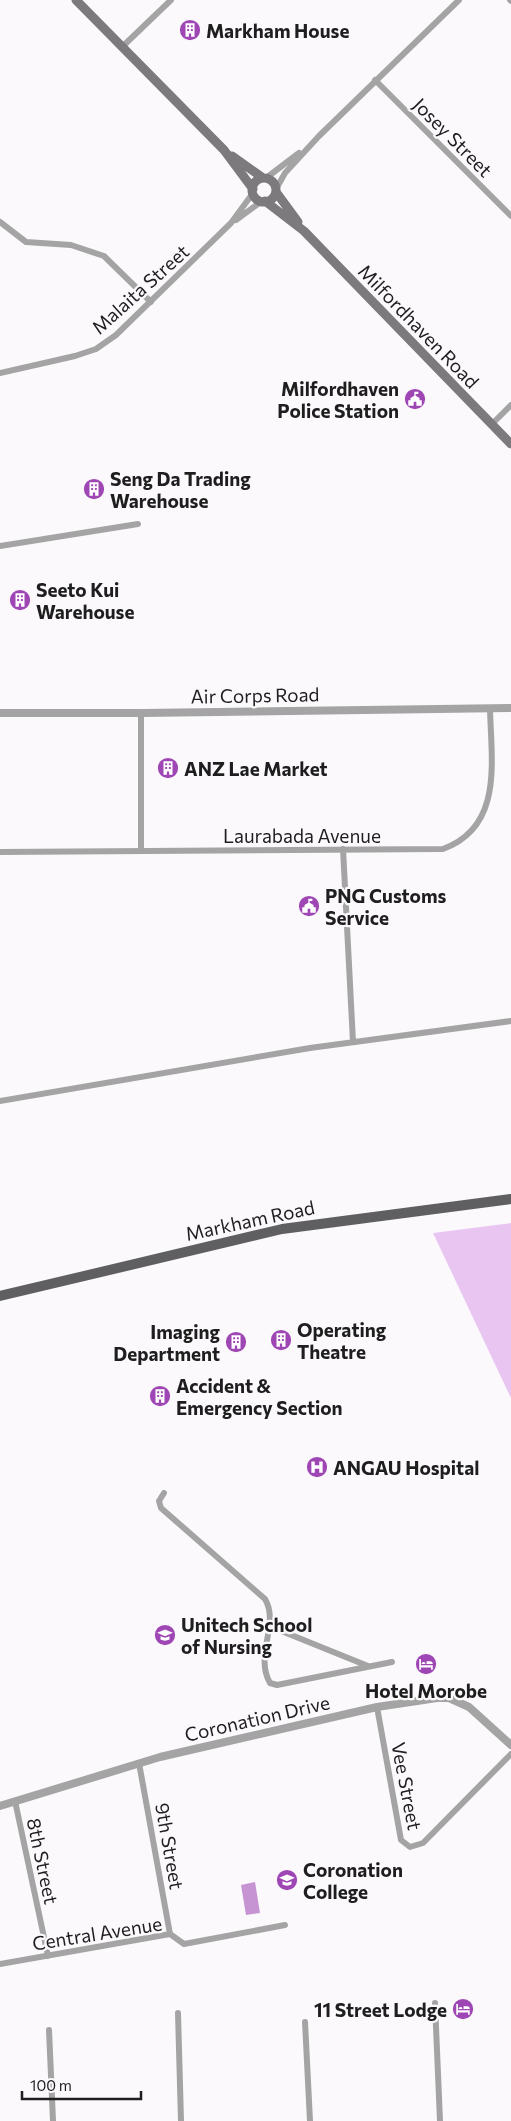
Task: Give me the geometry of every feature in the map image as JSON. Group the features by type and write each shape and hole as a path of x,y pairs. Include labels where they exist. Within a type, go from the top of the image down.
{"main road":[{"path":"76,0 224,150 253,191 264,201 272,198 276,190 272,181 224,150"},
{"path":"253,191 255,182 265,178"},
{"name":"Milfordhaven Road","path":"276,190 304,231"},
{"name":"Milfordhaven Road","path":"264,201 304,231 511,444"},
{"name":"Markham Road","path":"0,1296 282,1228 511,1199"}],"street":[{"path":"122,46 171,0"},
{"path":"276,190 285,173 319,136 458,0"},
{"name":"Josey Street","path":"375,80 511,216"},
{"path":"265,178 281,168 319,136"},
{"name":"Malaita Street","path":"0,372 74,356 96,349 116,335 231,223 253,191"},
{"name":"Malaita Street","path":"231,223 264,201"},
{"path":"0,222 26,242 71,245 104,256 151,302"},
{"path":"492,424 511,406"},
{"path":"0,546 138,524"},
{"name":"Laurabada Avenue","path":"0,852 443,849 465,837 481,821 488,802 491,780 490,708"},
{"name":"Air Corps Road","path":"0,713 511,708"},
{"path":"141,713 141,851"},
{"path":"343,849 352,1042"},
{"path":"0,1101 352,1042 511,1021"},
{"path":"164,1493 159,1501 161,1508 265,1600 270,1608 264,1660 265,1674 270,1683 277,1685 392,1662"},
{"path":"268,1626 369,1666"},
{"name":"Coronation Drive","path":"0,1806 139,1763 377,1707 448,1698 469,1708 511,1745"},
{"name":"Vee Street","path":"377,1707 401,1840 410,1847 423,1843 511,1754"},
{"name":"9th Street","path":"139,1763 170,1934"},
{"name":"8th Street","path":"15,1801 48,1956"},
{"name":"Central Avenue","path":"0,1964 170,1934 184,1944 285,1926"},
{"path":"436,2003 440,2121"},
{"path":"178,2013 181,2121"},
{"path":"306,2022 310,2121"},
{"path":"49,2030 53,2121"}],"shaded area":[{"path":"511,1223 511,1398 433,1233"},
{"path":"255,1882 260,1913 246,1915 241,1885"}],"place":[{"name":"Markham House","path":"190,30"},
{"name":"Milfordhaven Police Station","path":"415,399"},
{"name":"Seng Da Trading Warehouse","path":"94,489"},
{"name":"Seeto Kui Warehouse","path":"20,600"},
{"name":"ANZ Lae Market","path":"168,768"},
{"name":"PNG Customs Service","path":"309,906"},
{"name":"Operating Theatre","path":"281,1340"},
{"name":"Imaging Department","path":"236,1342"},
{"name":"Accident & Emergency Section","path":"160,1396"},
{"name":"ANGAU Hospital","path":"317,1467"},
{"name":"Unitech School of Nursing","path":"165,1635"},
{"name":"Hotel Morobe","path":"426,1664"},
{"name":"Coronation College","path":"287,1880"},
{"name":"11 Street Lodge","path":"463,2009"}]}
